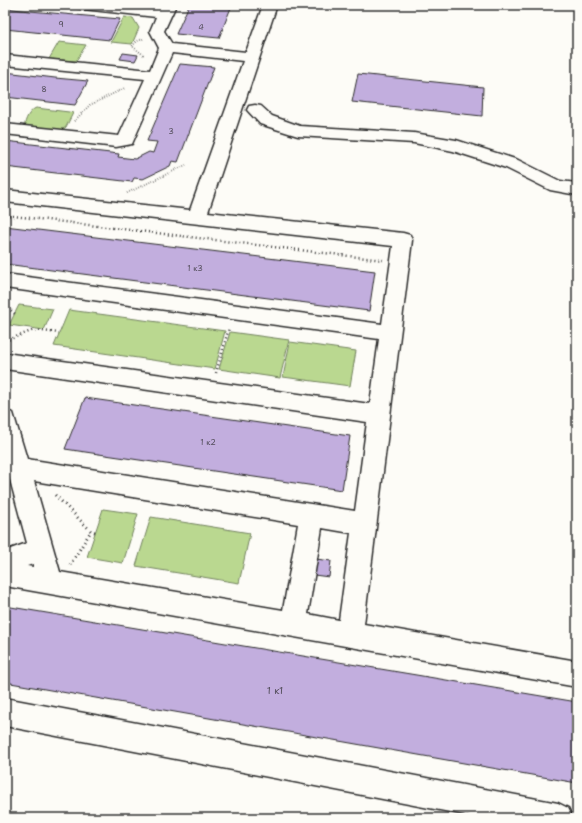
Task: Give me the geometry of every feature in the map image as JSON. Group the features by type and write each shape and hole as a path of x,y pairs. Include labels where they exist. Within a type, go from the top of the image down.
{"lane":[{"path":"83,5 167,9 156,31 167,48"},
{"path":"197,217 270,5"},
{"path":"167,48 252,57"},
{"path":"5,129 116,142 126,140 152,78 167,48"},
{"path":"5,60 152,78"},
{"path":"255,110 266,120 298,131 414,138 456,146 512,164 556,186 577,189"},
{"path":"5,196 403,240 350,634"},
{"path":"5,281 391,333"},
{"path":"5,361 380,415"},
{"path":"5,420 24,469 41,549 54,582"},
{"path":"24,469 365,524"},
{"path":"292,624 312,515"},
{"path":"5,563 41,549"},
{"path":"5,574 577,674"},
{"path":"5,712 558,818"}],"path":[{"path":"66,136 77,114 84,108 125,88 152,78 149,61 132,46 137,41 143,39"},
{"path":"122,194 186,165"},
{"path":"5,216 390,261"},
{"path":"5,305 15,314"},
{"path":"212,391 233,312"},
{"path":"5,341 34,330 59,333"},
{"path":"24,469 91,531 95,532"},
{"path":"54,582 91,531"}],"green space":[{"path":"124,17 133,18 139,28 132,44 111,42"},
{"path":"59,42 86,45 76,61 49,59"},
{"path":"36,108 73,113 66,127 62,130 25,126 25,121 28,116"},
{"path":"19,305 53,309 44,330 9,325"},
{"path":"69,310 225,331 215,369 54,346"},
{"path":"230,332 289,340 280,378 219,369"},
{"path":"290,342 356,351 350,386 283,377"},
{"path":"103,509 138,514 123,563 87,557"},
{"path":"151,517 250,533 239,583 136,566"}],"building":[{"path":"189,5 232,5 219,38 176,34"},
{"path":"5,8 120,19 110,40 5,29"},
{"path":"123,53 138,55 135,61 120,59"},
{"path":"180,64 214,67 178,162 172,161 170,166 143,179 134,178 132,182 5,167 5,141 119,154 118,157 135,159 149,152 153,153 157,142 147,141"},
{"path":"5,72 88,81 75,105 5,97"},
{"path":"358,74 483,87 482,116 352,102"},
{"path":"5,226 375,271 369,311 5,264"},
{"path":"85,398 350,436 342,490 65,449"},
{"path":"316,559 331,561 329,577 314,575"},
{"path":"5,606 577,702 577,783 5,682"}]}
